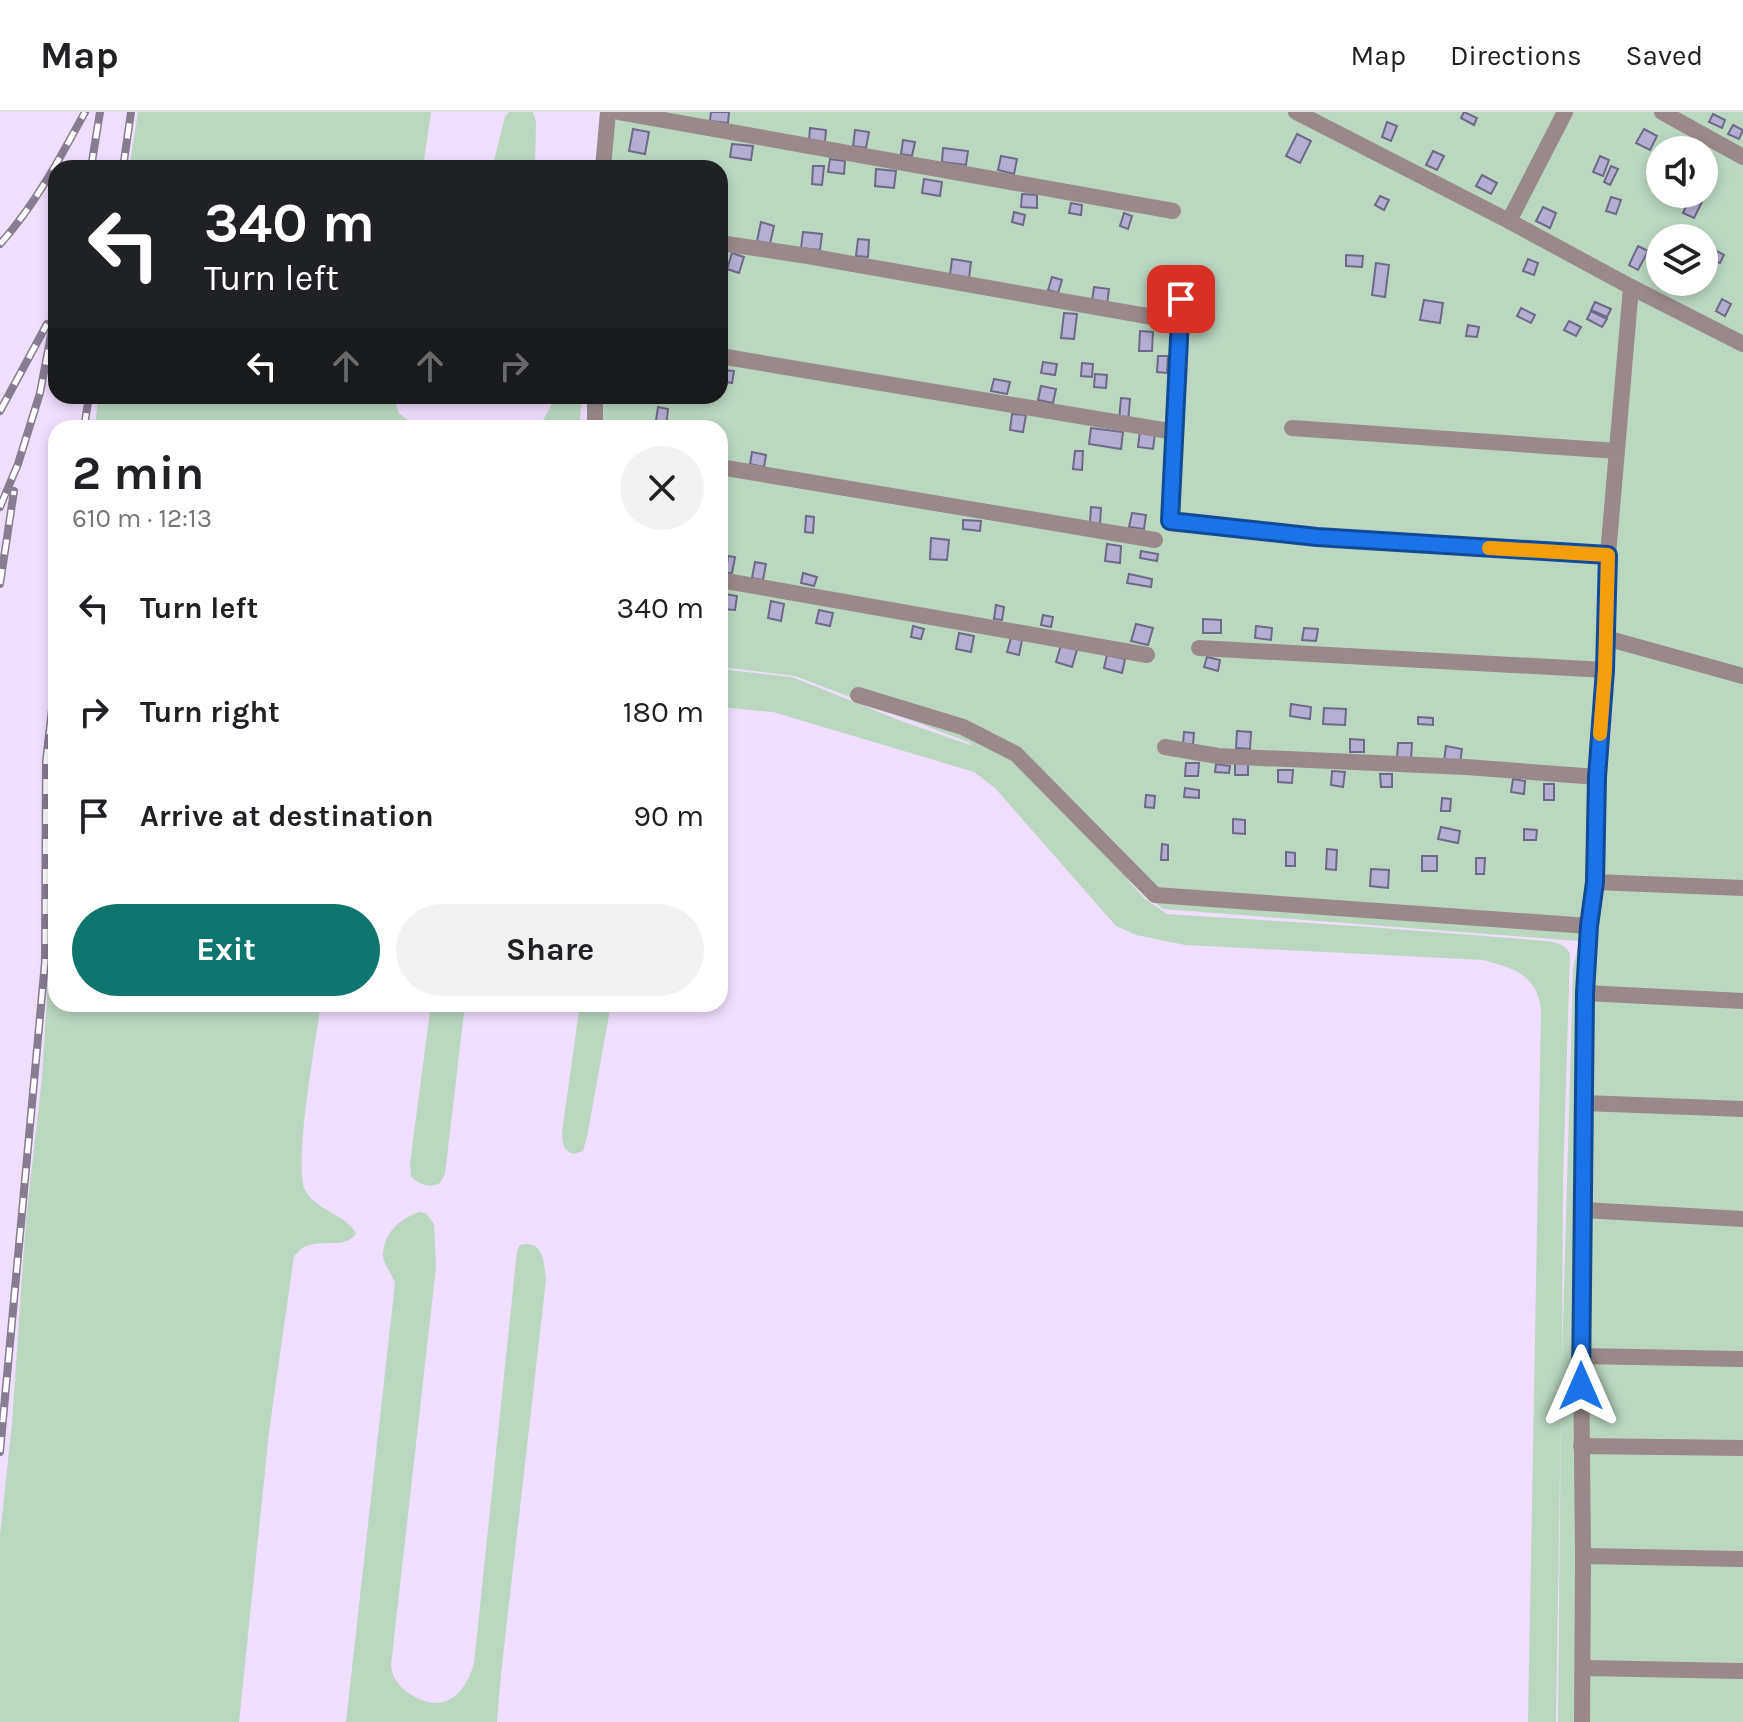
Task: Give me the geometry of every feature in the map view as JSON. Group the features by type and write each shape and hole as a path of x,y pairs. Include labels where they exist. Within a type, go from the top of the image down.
{"street":[{"path":"604,160 608,112"},
{"path":"619,112 1173,211"},
{"path":"1296,112 1743,344"},
{"path":"1509,221 1565,112"},
{"path":"1662,112 1743,157"},
{"path":"728,244 1175,321"},
{"path":"1582,1722 1581,1356 1585,993 1595,882 1608,555 1631,287"},
{"path":"1181,299 1170,521 1317,537 1608,555"},
{"path":"728,357 1175,432"},
{"path":"1292,428 1617,451"},
{"path":"728,468 1155,540"},
{"path":"728,581 1147,655"},
{"path":"1606,638 1743,676"},
{"path":"1199,648 1605,670"},
{"path":"858,695 963,727 1016,754 1155,895 1589,926"},
{"path":"1165,747 1218,756 1466,767 1597,777"},
{"path":"1595,882 1743,888"},
{"path":"1585,993 1743,1001"},
{"path":"1584,1103 1743,1109"},
{"path":"1583,1210 1743,1219"},
{"path":"1581,1356 1743,1359"},
{"path":"1581,1446 1743,1448"},
{"path":"1583,1556 1743,1559"},
{"path":"1583,1668 1743,1671"}],"green space":[{"path":"138,112 431,112 424,160 130,160"},
{"path":"509,112 533,112 536,122 535,160 494,160"},
{"path":"608,112 1743,112 1743,1722 1558,1722 1561,1404 1556,1722 1528,1722 1541,1010 1539,998 1529,980 1504,966 1483,960 1185,945 1136,935 1116,926 995,788 974,772 773,712 728,708 728,670 792,677 973,746 795,676 728,668 728,420 591,420 590,404 728,404 728,160 601,160","holes":["1126,878 1163,909 1579,941 1573,969 1562,1360 1568,950 1547,941 1167,914 1144,898"]},
{"path":"97,404 396,404 399,413 408,420 96,420"},
{"path":"552,404 581,404 580,420 543,420"},
{"path":"48,981 48,1012 320,1012 307,1100 302,1176 310,1197 346,1222 356,1234 345,1242 311,1245 294,1256 269,1432 239,1722 0,1722 0,1536 12,1423 26,1219 42,1078"},
{"path":"430,1012 464,1012 445,1174 436,1185 421,1184 411,1177 410,1163"},
{"path":"579,1012 610,1012 583,1151 574,1154 565,1148 562,1132"},
{"path":"419,1212 426,1213 434,1224 436,1267 391,1665 393,1676 402,1688 430,1702 449,1700 459,1692 474,1664 520,1245 528,1244 538,1249 546,1280 497,1722 346,1722 395,1283 383,1252 393,1229"}],"building":[{"path":"711,112 729,112 728,123 710,121"},
{"path":"1464,112 1477,118 1474,125 1461,118"},
{"path":"1713,114 1725,120 1722,128 1709,122"},
{"path":"1387,122 1397,126 1391,141 1382,137"},
{"path":"1733,125 1743,130 1739,139 1728,134"},
{"path":"810,128 826,130 825,142 809,141"},
{"path":"633,129 649,132 645,154 629,151"},
{"path":"1644,129 1657,136 1646,136 1646,148 1636,143"},
{"path":"855,130 869,132 866,148 853,146"},
{"path":"1297,134 1311,141 1300,163 1286,156"},
{"path":"903,140 915,142 912,156 901,154"},
{"path":"732,144 753,146 751,160 730,157"},
{"path":"943,148 968,151 966,165 942,162"},
{"path":"1433,151 1444,156 1437,170 1426,165"},
{"path":"1001,156 1017,159 1014,174 998,170"},
{"path":"1600,156 1609,160 1603,176 1593,172"},
{"path":"830,159 845,161 844,174 828,172"},
{"path":"813,166 824,166 822,185 812,184"},
{"path":"1611,166 1618,169 1610,185 1604,182"},
{"path":"876,169 896,171 894,188 875,186"},
{"path":"1482,175 1497,183 1491,194 1476,186"},
{"path":"924,179 942,182 940,196 922,193"},
{"path":"1022,194 1037,195 1037,208 1021,207"},
{"path":"1380,196 1389,200 1384,210 1375,205"},
{"path":"1611,197 1621,200 1616,214 1606,211"},
{"path":"1071,203 1082,205 1081,215 1069,213"},
{"path":"1543,207 1556,213 1550,228 1536,221"},
{"path":"1685,208 1699,208 1694,218 1683,213"},
{"path":"1014,212 1025,215 1023,225 1012,222"},
{"path":"1124,213 1132,216 1128,229 1120,226"},
{"path":"761,222 774,226 770,244 757,241"},
{"path":"803,232 822,234 820,250 801,248"},
{"path":"858,239 869,240 868,257 856,256"},
{"path":"1638,246 1646,250 1638,270 1629,265"},
{"path":"1718,252 1724,255 1718,262"},
{"path":"732,253 744,257 739,273 728,269"},
{"path":"1346,255 1363,256 1362,267 1346,266"},
{"path":"952,259 971,262 969,278 950,275"},
{"path":"1528,259 1538,263 1534,275 1523,271"},
{"path":"1376,263 1389,265 1385,297 1372,295"},
{"path":"1170,269 1187,270 1185,291 1168,290"},
{"path":"1052,277 1062,280 1058,293 1048,290"},
{"path":"1094,287 1109,289 1107,304 1092,301"},
{"path":"1722,299 1731,304 1725,316 1716,311"},
{"path":"1424,300 1443,303 1440,323 1420,320"},
{"path":"1595,302 1611,309 1607,317 1591,310"},
{"path":"1521,308 1535,315 1531,323 1517,316"},
{"path":"1591,311 1607,319 1602,327 1587,319"},
{"path":"1064,313 1077,314 1074,339 1061,338"},
{"path":"1569,321 1581,327 1576,336 1564,330"},
{"path":"1468,325 1479,327 1477,337 1466,336"},
{"path":"1140,331 1153,332 1152,351 1139,351"},
{"path":"1158,356 1168,356 1167,373 1157,372"},
{"path":"1043,362 1057,364 1055,375 1041,373"},
{"path":"1082,363 1093,364 1092,377 1081,376"},
{"path":"728,370 734,371 732,383 728,382"},
{"path":"1095,374 1107,375 1106,388 1094,387"},
{"path":"994,379 1010,382 1007,394 991,391"},
{"path":"1041,386 1056,389 1053,403 1038,400"},
{"path":"1121,398 1130,399 1128,422 1119,421"},
{"path":"658,407 668,409 667,420 656,420"},
{"path":"1012,414 1026,415 1023,432 1010,430"},
{"path":"1091,428 1123,432 1121,449 1089,444"},
{"path":"1140,431 1155,433 1153,449 1138,447"},
{"path":"1075,451 1083,451 1082,470 1073,469"},
{"path":"752,452 766,455 764,467 750,464"},
{"path":"1091,507 1101,508 1100,524 1090,523"},
{"path":"1132,513 1146,515 1144,529 1129,527"},
{"path":"806,516 814,517 813,533 805,532"},
{"path":"963,520 981,521 980,531 963,529"},
{"path":"931,538 949,540 947,560 930,559"},
{"path":"1107,544 1121,546 1120,563 1105,561"},
{"path":"1141,551 1158,554 1157,561 1140,558"},
{"path":"728,556 735,557 732,573 728,573"},
{"path":"755,562 766,564 763,580 752,578"},
{"path":"803,573 817,577 814,586 801,583"},
{"path":"1129,574 1152,579 1151,587 1127,583"},
{"path":"728,594 737,596 735,610 728,609"},
{"path":"771,601 784,604 781,621 768,618"},
{"path":"996,605 1004,607 1002,620 994,619"},
{"path":"819,610 833,613 830,626 816,623"},
{"path":"1043,615 1053,617 1051,627 1041,625"},
{"path":"1203,619 1221,620 1221,633 1203,633"},
{"path":"1136,624 1153,628 1148,645 1131,641"},
{"path":"913,626 924,629 921,639 911,637"},
{"path":"1256,626 1272,628 1271,640 1255,638"},
{"path":"1304,628 1318,629 1316,641 1302,640"},
{"path":"959,633 974,636 971,652 956,649"},
{"path":"1011,638 1022,640 1019,655 1007,652"},
{"path":"1061,645 1077,650 1072,667 1056,662"},
{"path":"1107,655 1125,659 1122,673 1104,668"},
{"path":"1207,657 1220,660 1218,671 1204,667"},
{"path":"1291,704 1311,707 1310,719 1290,716"},
{"path":"1324,708 1346,709 1345,725 1323,724"},
{"path":"1418,717 1433,718 1433,725 1418,724"},
{"path":"1237,731 1251,732 1250,749 1236,748"},
{"path":"1184,732 1194,733 1193,744 1183,744"},
{"path":"1350,739 1364,740 1364,752 1350,752"},
{"path":"1398,743 1412,743 1411,760 1397,759"},
{"path":"1446,746 1462,749 1460,763 1444,761"},
{"path":"1186,763 1199,763 1198,776 1185,776"},
{"path":"1235,763 1248,763 1248,775 1235,775"},
{"path":"1216,764 1230,766 1229,773 1215,772"},
{"path":"1278,770 1293,770 1292,783 1278,782"},
{"path":"1332,771 1345,772 1343,787 1331,785"},
{"path":"1380,774 1392,774 1392,787 1381,787"},
{"path":"1513,779 1525,781 1524,794 1511,792"},
{"path":"1544,784 1554,784 1554,800 1544,800"},
{"path":"1185,788 1199,790 1199,798 1184,797"},
{"path":"1146,795 1155,796 1154,808 1145,807"},
{"path":"1442,798 1451,799 1450,811 1441,811"},
{"path":"1233,819 1245,820 1245,834 1233,833"},
{"path":"1441,827 1460,831 1458,843 1438,839"},
{"path":"1524,829 1537,830 1536,840 1524,840"},
{"path":"1162,844 1168,845 1168,860 1161,860"},
{"path":"1327,849 1337,850 1336,870 1326,869"},
{"path":"1286,852 1295,853 1295,866 1286,866"},
{"path":"1422,856 1437,856 1437,871 1422,871"},
{"path":"1476,858 1485,858 1484,874 1476,874"},
{"path":"1371,869 1389,870 1388,888 1370,886"}],"railway":[{"path":"58,160 85,112"},
{"path":"92,160 100,112"},
{"path":"124,160 131,112"},
{"path":"0,244 48,177"},
{"path":"0,411 47,324"},
{"path":"0,507 18,464 40,393 48,350"},
{"path":"85,420 88,404"},
{"path":"0,584 14,491"},
{"path":"0,1452 45,962 48,744"}],"slow traffic":[{"path":"1489,548 1608,555 1600,734"}],"route":[{"path":"1181,299 1170,521 1317,537 1608,555 1595,882 1585,993 1581,1386"}]}
